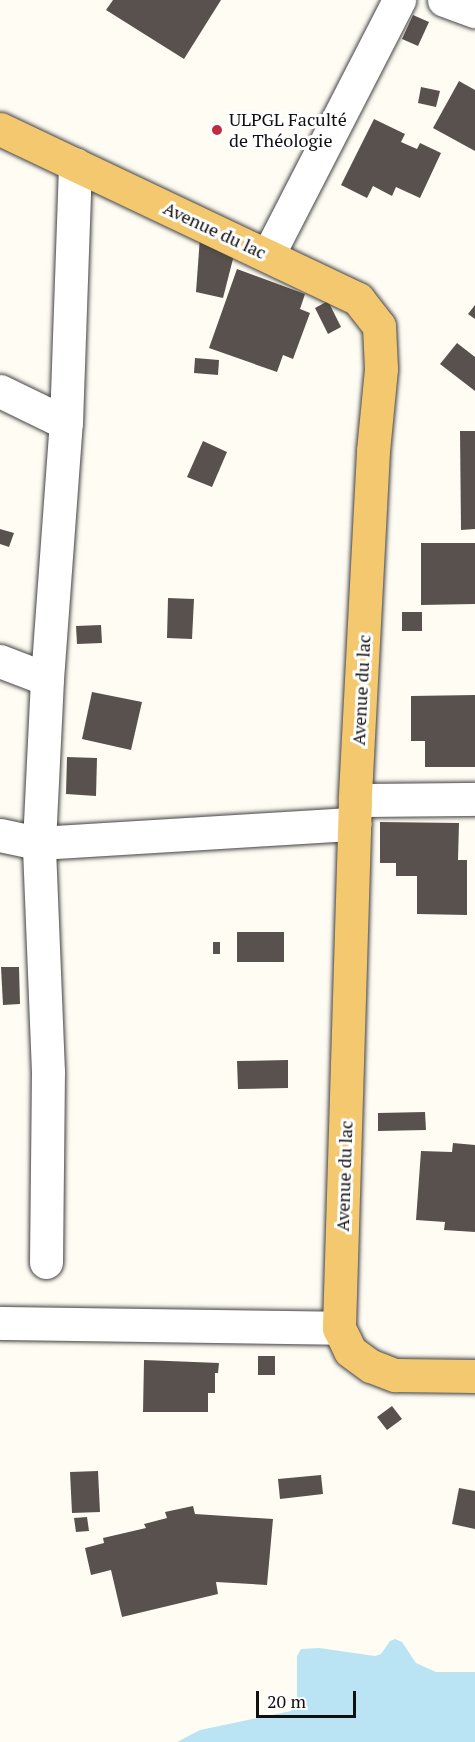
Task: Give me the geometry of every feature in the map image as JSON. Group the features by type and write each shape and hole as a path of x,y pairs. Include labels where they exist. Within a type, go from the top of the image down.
{"main road":[{"name":"Avenue du lac","path":"0,129 358,299 380,327 381,369 373,451 355,812 339,1328"},
{"path":"339,1328 350,1351 371,1366 395,1375 475,1376"}],"street":[{"path":"268,255 399,0"},
{"path":"444,0 475,11"},
{"path":"46,1262 48,1072 39,843 47,679 66,423 75,164"},
{"path":"0,391 66,423"},
{"path":"0,661 47,679"},
{"path":"0,836 39,843 475,799"},
{"path":"0,1323 339,1328"}],"water":[{"path":"395,1639 402,1642 416,1663 436,1672 475,1672 475,1742 177,1742 200,1730 291,1711 297,1703 297,1656 301,1649 319,1648 375,1656 381,1654 390,1641"}],"building":[{"path":"113,0 221,0 184,59 106,10"},
{"path":"413,15 429,22 418,46 402,39"},
{"path":"459,81 475,90 475,151 433,128"},
{"path":"421,87 440,91 436,107 418,103"},
{"path":"374,119 405,134 401,142 417,149 420,143 441,153 420,198 396,187 392,196 373,186 367,198 341,185"},
{"path":"200,237 234,255 223,298 196,292"},
{"path":"237,269 305,294 300,309 310,313 293,359 283,355 277,372 209,348"},
{"path":"328,301 341,327 328,334 315,308"},
{"path":"475,305 475,319 468,314"},
{"path":"457,343 475,357 475,391 440,364"},
{"path":"195,358 219,360 218,375 194,373"},
{"path":"460,431 475,431 475,529 461,530"},
{"path":"203,441 227,452 212,487 187,477"},
{"path":"0,529 14,533 9,547 0,544"},
{"path":"421,543 475,543 475,604 421,605"},
{"path":"168,598 194,599 192,639 167,638"},
{"path":"402,612 422,612 422,631 402,631"},
{"path":"101,625 102,643 77,644 76,626"},
{"path":"92,692 142,702 131,750 82,739"},
{"path":"475,695 475,767 425,767 425,741 411,741 411,696"},
{"path":"67,757 97,758 96,796 66,794"},
{"path":"380,822 459,823 458,860 467,860 467,915 417,914 417,876 396,876 396,863 380,863"},
{"path":"237,932 284,932 284,962 237,962"},
{"path":"213,942 220,942 220,954 213,954"},
{"path":"1,967 19,967 20,1004 3,1005"},
{"path":"288,1060 288,1088 238,1089 237,1061"},
{"path":"425,1112 426,1130 378,1131 378,1113"},
{"path":"453,1143 475,1145 475,1232 444,1230 445,1222 416,1220 421,1151 452,1152"},
{"path":"258,1356 275,1356 275,1375 258,1375"},
{"path":"144,1360 219,1363 218,1373 215,1373 215,1393 208,1393 208,1412 143,1412"},
{"path":"392,1406 402,1419 387,1430 377,1417"},
{"path":"98,1471 100,1512 72,1513 70,1472"},
{"path":"321,1475 323,1494 280,1499 278,1479"},
{"path":"459,1488 475,1491 475,1529 452,1524"},
{"path":"193,1506 195,1514 273,1519 267,1585 216,1582 218,1594 122,1617 111,1570 91,1575 85,1548 104,1543 103,1538 146,1528 144,1524 167,1518 165,1512"},
{"path":"87,1517 89,1531 76,1532 74,1518"}],"place":[{"name":"ULPGL Faculté de Théologie","path":"217,130"}]}
